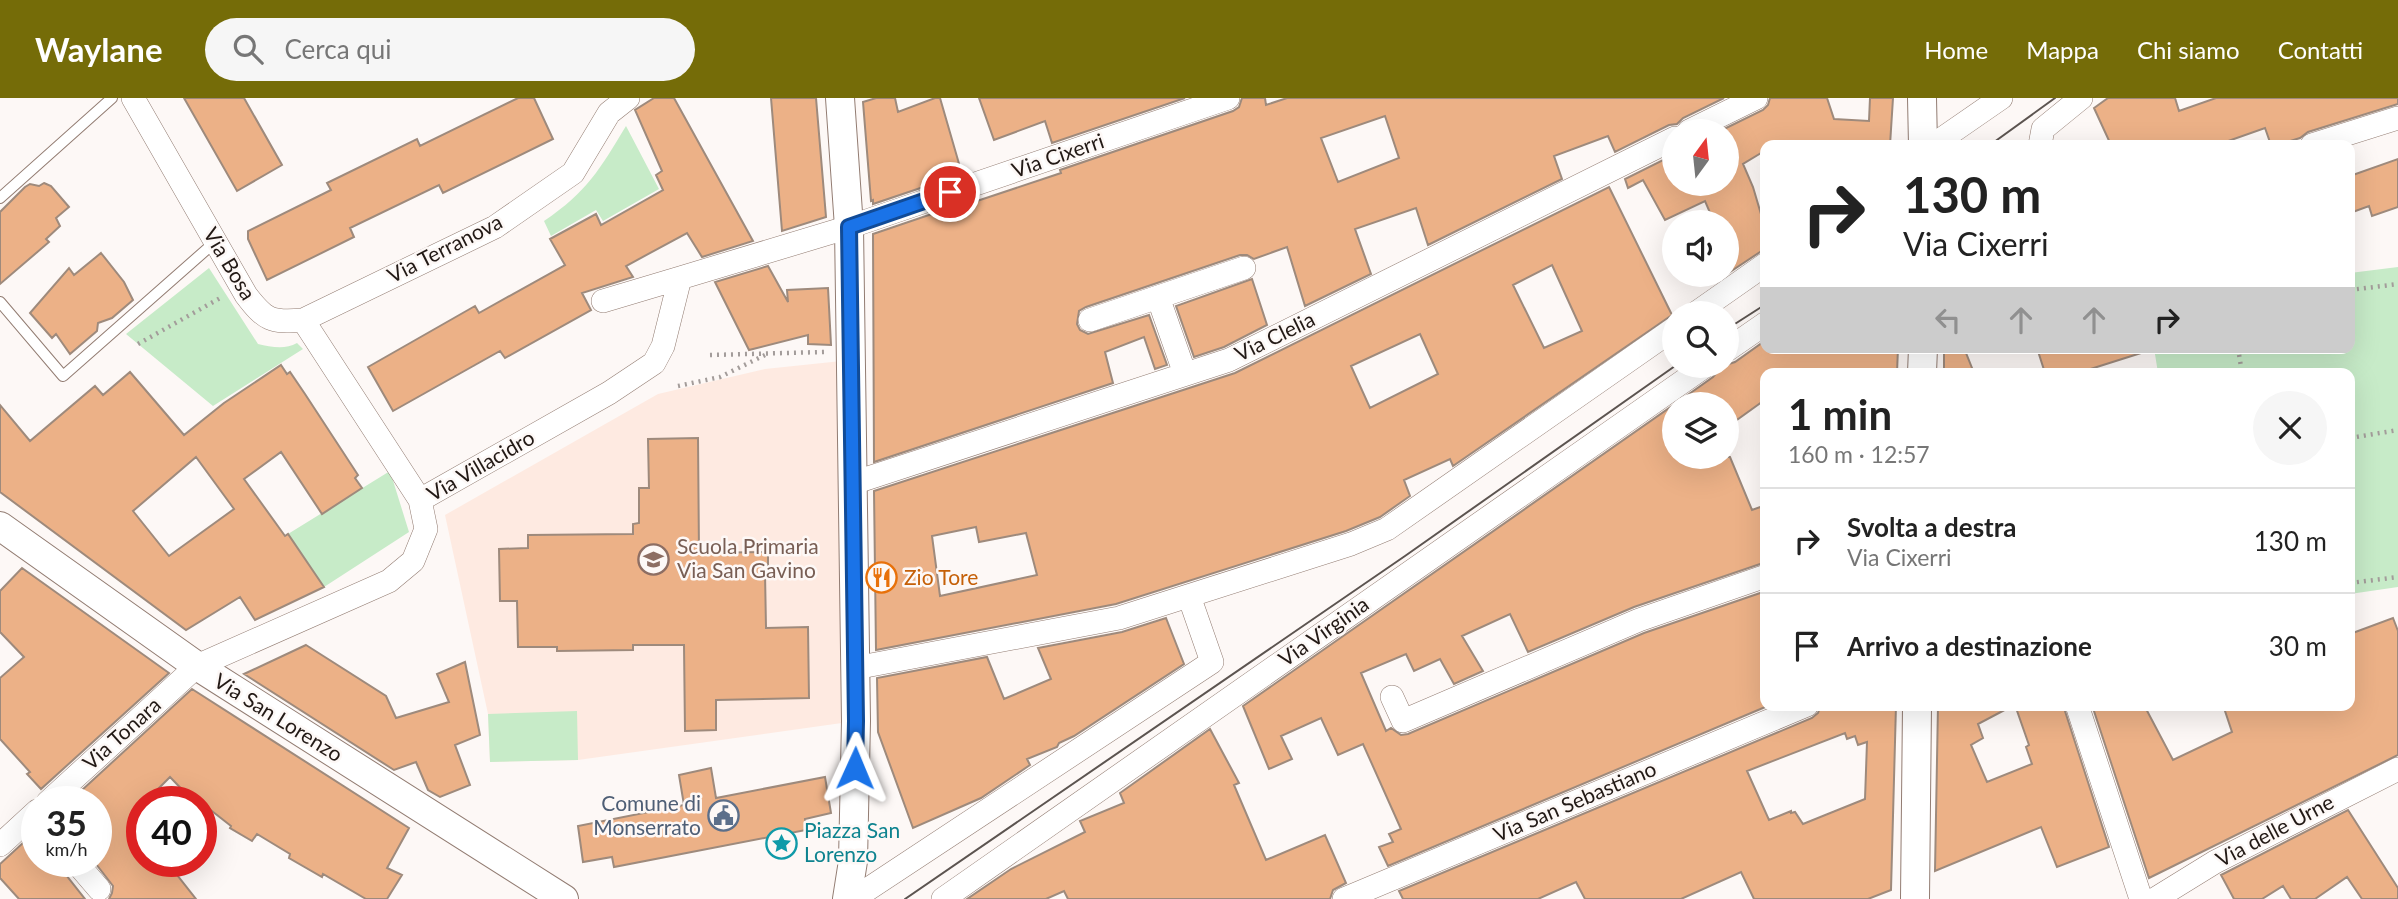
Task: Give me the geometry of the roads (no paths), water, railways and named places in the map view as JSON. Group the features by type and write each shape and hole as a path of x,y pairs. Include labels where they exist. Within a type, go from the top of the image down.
{"street":[{"name":"Via Bosa","path":"133,98 215,242 261,315 282,322 303,320"},
{"name":"Via Terranova","path":"303,320 495,227 572,173 609,113 628,98"},
{"path":"840,98 849,227 855,668 853,861 847,899"},
{"name":"Via Cixerri","path":"849,227 1228,98"},
{"path":"1713,119 1756,98"},
{"path":"1922,98 1923,140"},
{"path":"1940,140 2001,98"},
{"path":"2041,140 2043,129 2081,98"},
{"path":"2328,140 2398,118"},
{"name":"Via Clelia","path":"853,483 1229,360 1662,144"},
{"path":"603,301 849,227"},
{"path":"1090,320 1244,268"},
{"path":"1713,301 1760,268"},
{"name":"Via Villacidro","path":"197,666 389,581 414,562 426,529 420,500 609,394 654,363 663,346 680,278"},
{"path":"1158,297 1185,374"},
{"path":"303,320 420,500"},
{"path":"1739,342 1760,327"},
{"path":"855,668 1119,618 1351,544 1387,529 1662,337"},
{"name":"Via Virginia","path":"943,899 1688,378"},
{"name":"Via San Lorenzo","path":"0,526 197,666 564,899"},
{"path":"1392,697 1403,721 1639,620 1760,578"},
{"path":"853,899 1212,662 1189,596"},
{"name":"Via Tonara","path":"65,786 197,666"},
{"name":"Via San Sebastiano","path":"1344,899 1793,711"},
{"path":"1915,899 1917,711"},
{"path":"2079,711 2141,899"},
{"name":"Via delle Urne","path":"2155,899 2215,862 2398,769"},
{"name":"Via Tonara","path":"0,845 21,826"},
{"path":"89,877 99,889"}],"lane":[{"path":"0,198 112,98"},
{"path":"0,302 63,376 215,242"}],"tram line":[{"path":"1997,140 2055,98"},
{"path":"1739,321 1760,308"},
{"path":"905,899 1405,556 1662,375"}],"place":[{"name":"Scuola Primaria Via San Gavino","path":"654,559"},
{"name":"Zio Tore","path":"881,578"},
{"name":"Comune di Monserrato","path":"724,816"},
{"name":"Piazza San Lorenzo","path":"781,843"}]}
